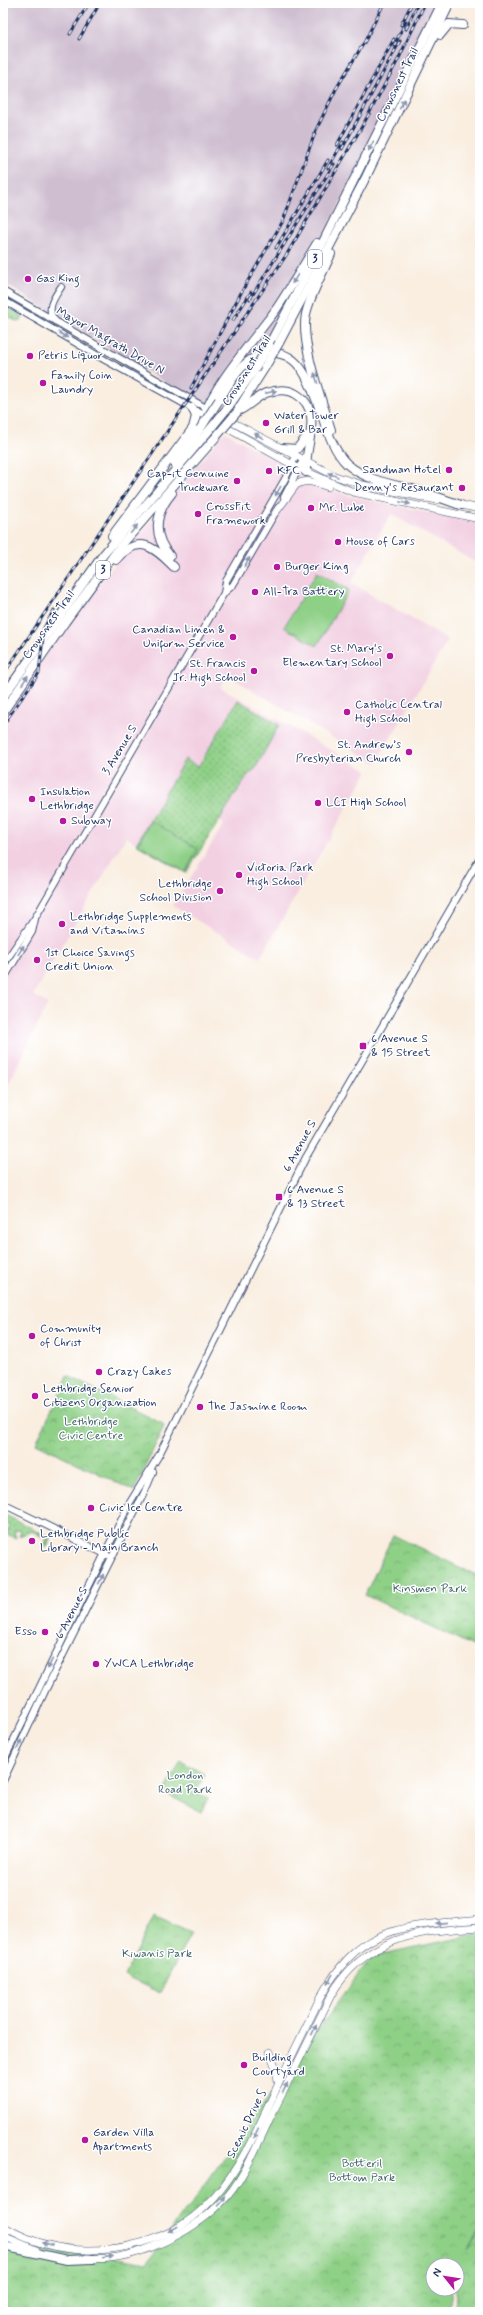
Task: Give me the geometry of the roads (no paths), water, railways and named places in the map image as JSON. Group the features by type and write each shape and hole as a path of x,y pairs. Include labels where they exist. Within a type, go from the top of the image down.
{"highway":[{"name":"Crowsnest Trail","path":"3,697 62,619 138,525 238,411 279,343 366,177 432,43 442,13 442,3"},
{"name":"Crowsnest Trail","path":"3,712 62,619 121,533 203,431 228,406 270,345 357,173 442,13 450,3"},
{"path":"432,43 447,25 463,25"},
{"path":"206,412 232,367 288,292 357,173"},
{"path":"340,456 309,350 305,324 310,301 366,177"},
{"path":"203,431 219,400 232,380 250,360 271,353 288,356 305,373 334,449 352,467 367,476 461,505"},
{"path":"238,411 268,392 289,391 300,397 309,408 311,428 301,459 306,472"},
{"path":"62,619 102,550 192,428 196,416 192,408"},
{"path":"282,448 294,450 301,447 311,428"},
{"path":"170,556 158,537 159,515 168,498 212,440"},
{"path":"62,619 121,554 132,547 141,545 150,546 161,553 174,567"},
{"path":"3,2246 67,2260 93,2259"}],"main road":[{"path":"58,323 51,314 51,306 61,287"},
{"name":"Mayor Magrath Drive N","path":"3,291 206,412"},
{"name":"Mayor Magrath Drive N","path":"3,300 105,360 192,408 206,412"},
{"path":"206,412 238,423 301,459 335,476 363,485 480,509"},
{"path":"206,412 298,468 353,492"},
{"name":"3 Avenue S","path":"224,593 226,581 285,479 291,464 301,459"},
{"name":"3 Avenue S","path":"3,965 36,918 224,593 233,585 276,512 301,459"},
{"path":"276,512 296,485 300,482 315,482 353,492 480,519"},
{"name":"6 Avenue S","path":"3,1781 45,1691 145,1491 159,1455 305,1159 480,858"},
{"name":"3 Avenue S","path":"3,980 32,932 36,918"},
{"name":"6 Avenue S","path":"3,1762 129,1504 159,1455"},
{"path":"3,1504 112,1558"},
{"name":"Scenic Drive S","path":"3,2226 41,2243 91,2250 142,2243 176,2227 203,2210 229,2181 245,2153 330,1979 340,1965 356,1950 374,1938 392,1931 409,1927 480,1919"},
{"name":"Scenic Drive S","path":"3,2236 41,2252 93,2259 127,2254 165,2241 190,2228 222,2203 249,2162 331,1995 348,1970 360,1959 378,1947 395,1940 418,1935 480,1927"},
{"path":"270,2052 277,2072 278,2085"}],"railway":[{"path":"70,34 89,3"},
{"path":"79,39 100,3"},
{"path":"191,388 242,291 283,221 316,130 336,89 365,41 384,3"},
{"path":"401,25 412,3"},
{"path":"406,29 418,3"},
{"path":"3,675 287,254 364,123 399,58 425,3"},
{"path":"394,46 406,21"},
{"path":"337,145 394,39"},
{"path":"342,149 400,41"},
{"path":"328,168 343,142"},
{"path":"276,248 328,160"},
{"path":"250,299 334,164"},
{"path":"233,320 251,292"},
{"path":"3,725 39,673 44,628 54,610"}],"place":[{"name":"Gas King","path":"28,279"},
{"name":"Petris Liquor","path":"30,356"},
{"name":"Family Coin Laundry","path":"43,383"},
{"name":"Water Tower Grill & Bar","path":"266,423"},
{"name":"Sandman Hotel","path":"449,470"},
{"name":"KFC","path":"269,471"},
{"name":"Cap-it Genuine Truckware","path":"237,481"},
{"name":"Denny's Resaurant","path":"462,488"},
{"name":"Mr. Lube","path":"311,508"},
{"name":"CrossFit Framework","path":"198,514"},
{"name":"House of Cars","path":"338,542"},
{"name":"Burger King","path":"277,567"},
{"name":"All-Tra Battery","path":"255,592"},
{"name":"Canadian Linen & Uniform Service","path":"233,637"},
{"name":"St. Mary's Elementary School","path":"390,656"},
{"name":"St. Francis Jr. High School","path":"254,671"},
{"name":"Catholic Central High School","path":"347,712"},
{"name":"St. Andrew’s Presbyterian Church","path":"409,752"},
{"name":"Insulation Lethbridge","path":"32,799"},
{"name":"LCI High School","path":"318,803"},
{"name":"Subway","path":"63,821"},
{"name":"Victoria Park High School","path":"239,875"},
{"name":"Lethbridge School Division","path":"220,891"},
{"name":"Lethbridge Supplements and Vitamins","path":"62,924"},
{"name":"1st Choice Savings Credit Union","path":"37,960"},
{"name":"6 Avenue S & 15 Street","path":"363,1046"},
{"name":"6 Avenue S & 13 Street","path":"279,1197"},
{"name":"Community of Christ","path":"32,1336"},
{"name":"Crazy Cakes","path":"99,1372"},
{"name":"Lethbridge Senior Citizens Organization","path":"35,1396"},
{"name":"The Jasmine Room","path":"200,1407"},
{"name":"Civic Ice Centre","path":"91,1508"},
{"name":"Lethbridge Public Library - Main Branch","path":"32,1541"},
{"name":"Esso","path":"45,1632"},
{"name":"YWCA Lethbridge","path":"96,1664"},
{"name":"Building Courtyard","path":"244,2065"},
{"name":"Garden Villa Apartments","path":"85,2140"}],"park label":[{"name":"Lethbridge Civic Centre","path":"91,1429"},
{"name":"Kinsmen Park","path":"430,1589"},
{"name":"London Road Park","path":"185,1783"},
{"name":"Kiwanis Park","path":"157,1954"},
{"name":"Botteril Bottom Park","path":"362,2171"}]}
